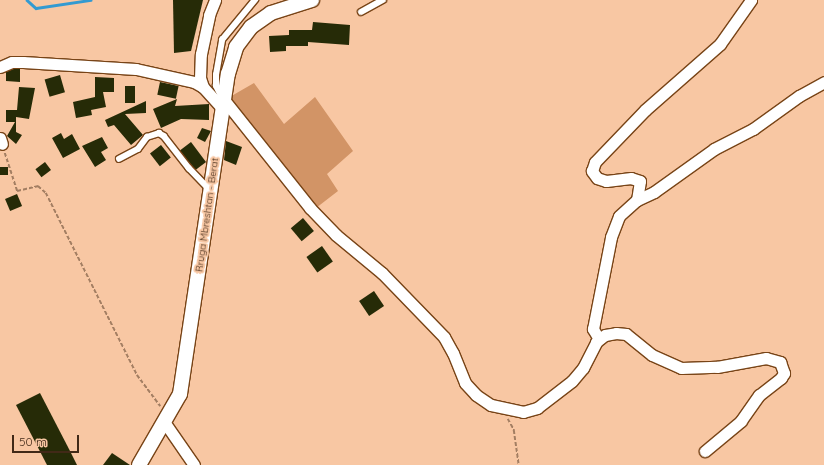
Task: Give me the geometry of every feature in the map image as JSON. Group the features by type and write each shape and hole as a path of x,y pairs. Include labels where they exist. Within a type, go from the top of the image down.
{"street":[{"path":"203,87 200,78 201,54 209,15 215,0"},
{"name":"Rruga Mbreshtan - Berat","path":"139,465 167,420 180,394 185,370 228,74 236,47 251,27 271,13 312,0"},
{"path":"637,200 640,181 631,178 606,181 596,178 592,171 595,162 645,110 720,44 751,0"},
{"path":"0,67 12,62 116,66 194,82 203,87 224,105 310,208 336,235 382,273 444,337 453,353 465,383 476,395 504,410 523,412 537,408 551,399 583,368 599,339 605,335 626,334 652,355 681,368 717,367 766,358 780,362 784,373 781,378 759,395 741,421 705,451"},
{"path":"599,339 593,329 611,237 619,216 637,200 654,192 714,150 753,129 798,96 824,82"},
{"path":"167,420 194,465"}],"lane":[{"path":"224,105 216,86 222,40 256,0"},
{"path":"361,12 383,0"},
{"path":"119,159 138,149 148,137 159,133 164,136 188,168 210,190"}],"path":[{"path":"1,141 11,168 14,187 22,192 38,186 46,193 136,375 167,420"},
{"path":"504,410 514,430 518,465"}],"shaded area":[{"path":"254,83 284,124 315,97 353,151 327,174 338,191 316,208 228,98"}],"building":[{"path":"173,0 203,0 191,51 174,53"},
{"path":"313,22 350,25 349,45 308,42 308,46 286,46 286,51 270,52 269,36 289,35 289,30 312,30"},
{"path":"13,69 20,69 20,82 6,81 6,72"},
{"path":"60,75 65,92 50,97 45,79"},
{"path":"95,77 114,78 114,92 103,92 106,107 91,110 92,115 76,118 73,102 95,97"},
{"path":"160,82 179,86 176,99 157,95"},
{"path":"125,86 135,86 135,103 125,103"},
{"path":"19,87 35,88 29,119 16,117 16,132 22,135 16,144 7,136 15,122 6,122 6,110 17,110"},
{"path":"177,99 175,106 209,104 209,120 181,119 161,128 153,109"},
{"path":"146,101 146,113 125,114 143,135 131,145 114,125 108,127 105,120"},
{"path":"202,128 211,131 205,142 197,138"},
{"path":"61,133 64,139 72,134 80,149 63,158 52,138"},
{"path":"102,137 108,148 101,152 106,160 95,167 82,146"},
{"path":"226,141 242,147 236,165 224,160"},
{"path":"191,142 206,162 195,170 180,150"},
{"path":"161,145 171,158 160,166 150,154"},
{"path":"45,162 51,170 41,177 35,169"},
{"path":"0,167 8,167 8,175 0,175"},
{"path":"17,194 22,206 10,211 5,199"},
{"path":"303,218 314,231 302,241 291,228"},
{"path":"322,246 333,262 317,272 306,257"},
{"path":"374,291 384,306 369,316 359,301"},
{"path":"40,393 77,465 47,465 16,405"},
{"path":"112,453 130,465 103,465"}],"waterway":[{"path":"27,0 36,8 90,0"}]}
